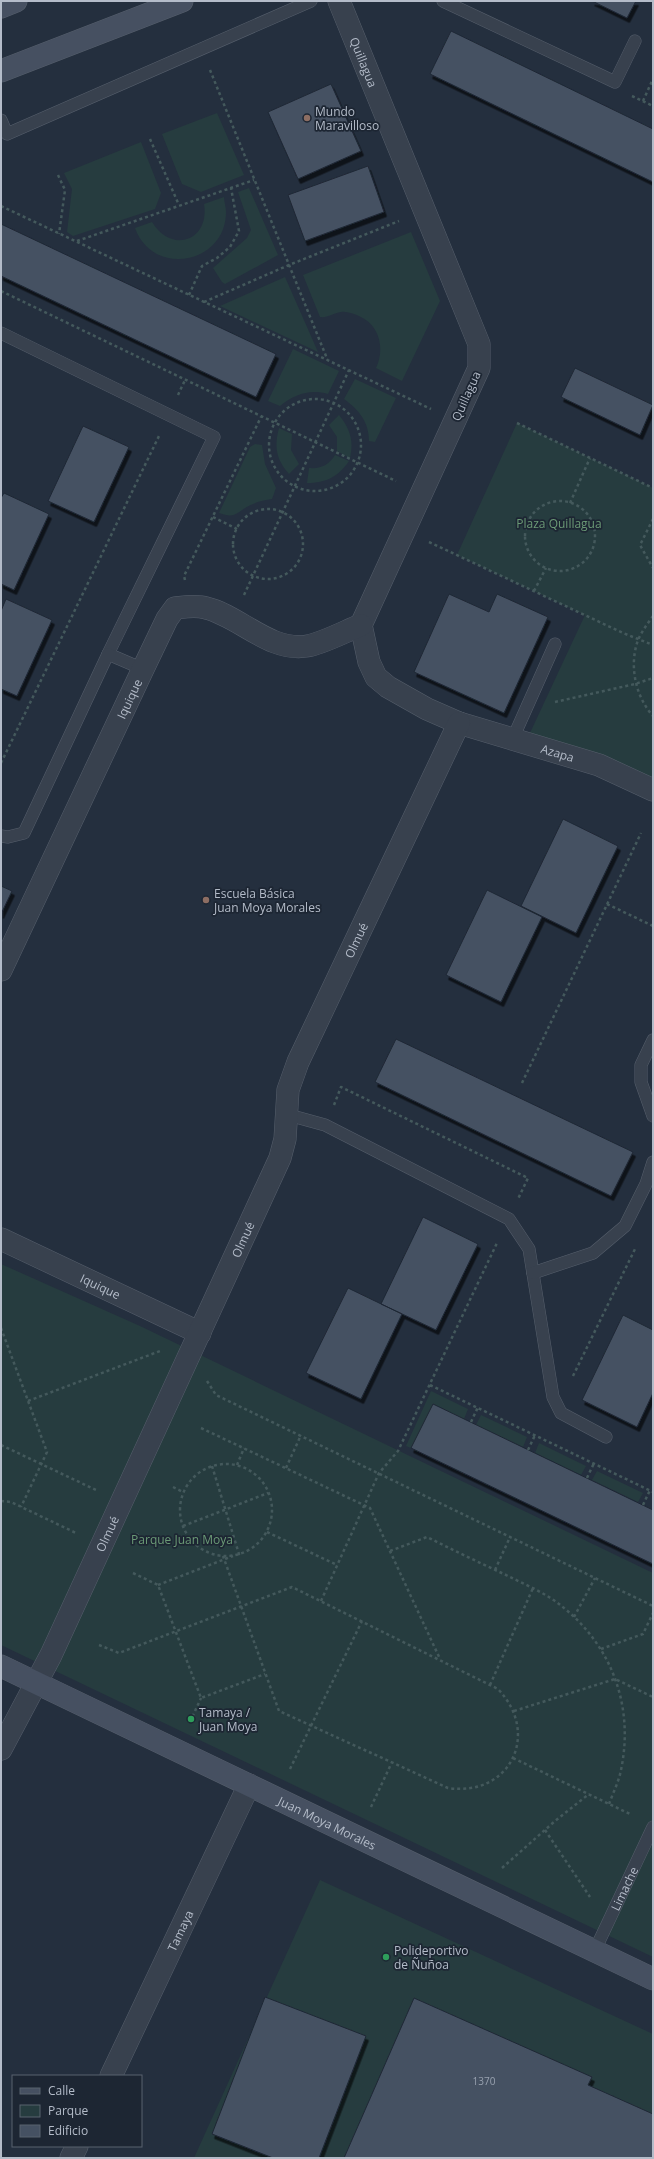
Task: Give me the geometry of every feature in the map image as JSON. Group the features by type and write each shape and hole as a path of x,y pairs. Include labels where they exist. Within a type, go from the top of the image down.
{"street":[{"path":"1,7 16,1"},
{"path":"1,71 182,1"},
{"name":"Quillagua","path":"339,1 479,344 479,368 361,625"},
{"path":"189,606 206,608 233,619 271,640 294,646 307,646 361,625 367,656 376,677 388,687 427,709 459,723"},
{"name":"Iquique","path":"1,970 167,619 175,608 189,606"},
{"name":"Azapa","path":"459,723 599,765 653,790"},
{"name":"Olmué","path":"1,1749 64,1628 185,1361 200,1333 280,1158 285,1139 285,1114 288,1090 298,1062 459,723"},
{"name":"Iquique","path":"1,1239 200,1333"},
{"name":"Juan Moya Morales","path":"1,1666 653,1979"},
{"name":"Tamaya","path":"111,2075 249,1785"},
{"path":"71,2158 76,2147"}],"lane":[{"path":"1,120 7,134 311,1"},
{"path":"443,1 615,82 635,41"},
{"path":"1,333 214,437 108,654 24,834 8,837 1,836"},
{"path":"513,738 555,644"},
{"path":"108,654 143,669"},
{"path":"653,1040 641,1065 641,1082 653,1116"},
{"path":"285,1114 325,1125 509,1219 529,1249 553,1397 561,1413 606,1437"},
{"path":"533,1273 594,1253 625,1226 646,1184 653,1162"},
{"name":"Limache","path":"595,1950 653,1827"}],"path":[{"path":"201,49 328,361"},
{"path":"643,101 653,79"},
{"path":"150,139 179,205"},
{"path":"58,175 65,190 59,234"},
{"path":"76,242 254,180"},
{"path":"189,295 202,266 217,258 230,247 239,231 231,188"},
{"path":"1,206 455,420"},
{"path":"204,302 289,265 425,211"},
{"path":"1,291 315,443 422,493"},
{"path":"233,619 348,370"},
{"path":"1,763 185,380"},
{"path":"320,399 334,403 346,411 355,423 360,436 360,453 357,463 345,480 331,489 315,492 299,490 285,482 275,470 269,454 268,440 274,423 281,413 292,405 306,400 320,399"},
{"path":"189,606 184,576 261,417"},
{"path":"518,423 653,488"},
{"path":"570,503 590,458"},
{"path":"559,501 570,503 581,508 589,517 594,535 591,552 583,562 573,569 562,572 546,568 532,558 527,548 525,537 526,527 531,516 539,508 548,503 559,501"},
{"path":"269,508 283,512 290,516 298,524 303,534 304,546 302,557 296,568 286,575 275,579 263,579 253,576 242,568 235,558 233,546 236,529 247,515 258,510 269,508"},
{"path":"213,517 236,529"},
{"path":"653,519 640,545 653,568"},
{"path":"405,530 534,591 653,644"},
{"path":"534,591 546,568"},
{"path":"653,616 639,639 634,660 636,684 645,707 653,716"},
{"path":"527,708 636,684 653,678"},
{"path":"522,1083 640,833"},
{"path":"607,904 653,926"},
{"path":"321,1601 379,1473 398,1452 528,1178 341,1088 325,1125"},
{"path":"558,1407 639,1240"},
{"path":"1,1328 47,1452 21,1507"},
{"path":"28,1401 164,1350 199,1367 216,1395 653,1606"},
{"path":"430,1385 652,1491 643,1505"},
{"path":"471,1422 478,1407"},
{"path":"201,1428 370,1508 441,1660"},
{"path":"286,1468 301,1435"},
{"path":"528,1450 535,1435"},
{"path":"1,1445 97,1490"},
{"path":"237,1465 244,1448"},
{"path":"587,1478 594,1463"},
{"path":"99,1645 119,1654 241,1607 292,1587 498,1689 508,1700 514,1711 519,1734 513,1758 502,1774 490,1783 467,1789 448,1788 279,1711 265,1674 241,1607 224,1558 200,1548 190,1539 183,1526 180,1510 183,1492 191,1480 202,1470 212,1466 224,1464 237,1465 246,1468 258,1476 268,1493 271,1502 271,1518 267,1532 257,1544 239,1554 224,1558 158,1585"},
{"path":"212,1466 239,1554"},
{"path":"173,1487 183,1492"},
{"path":"183,1526 268,1493"},
{"path":"1,1501 11,1502 77,1533"},
{"path":"267,1532 337,1565"},
{"path":"495,1570 510,1537"},
{"path":"390,1551 427,1538 533,1588 563,1607 590,1632 610,1663 622,1698 626,1735 621,1771 609,1804"},
{"path":"133,1572 158,1585 201,1698"},
{"path":"574,1617 595,1578"},
{"path":"490,1685 533,1588"},
{"path":"601,1649 643,1634 653,1613"},
{"path":"290,1769 362,1621"},
{"path":"190,1722 201,1698 265,1674"},
{"path":"514,1711 615,1679 653,1698"},
{"path":"513,1758 630,1814"},
{"path":"371,1807 392,1762"},
{"path":"502,1868 544,1830 589,1794"},
{"path":"544,1830 590,1897"}],"green space":[{"path":"217,113 244,175 201,192 182,184 162,134"},
{"path":"141,142 161,193 155,209 73,236 67,232 72,189 64,173"},
{"path":"249,188 278,255 225,284 213,268 247,238 251,230 238,192"},
{"path":"224,197 226,212 223,230 214,243 202,253 187,258 172,259 157,254 144,244 135,228 152,222 160,232 169,238 178,240 187,239 195,234 201,227 204,217 204,204"},
{"path":"411,232 440,301 402,381 376,368 379,361 380,346 379,338 372,325 357,315 346,312 320,317 303,275"},
{"path":"285,277 318,352 220,306"},
{"path":"293,349 339,371 328,394 309,392 291,398 280,406 268,401"},
{"path":"355,379 396,398 375,442 369,441 369,434 365,422 359,412 344,399"},
{"path":"339,415 346,425 350,435 352,446 350,458 337,451 337,437 329,425"},
{"name":"Plaza Quillagua","path":"517,423 653,488 653,784 530,733 585,615 457,555"},
{"path":"279,428 292,434 291,450 299,464 289,474 281,463 277,452"},
{"path":"255,444 262,445 265,464 276,488 272,499 255,503 234,515 219,513 250,447"},
{"path":"335,455 349,461 345,467 331,478 320,482 307,483 309,468 324,466"},
{"name":"Parque Juan Moya","path":"1,1264 140,1326 653,1573 653,1957 1,1645"},
{"path":"431,1391 468,1409 464,1419 433,1404 411,1448 406,1446"},
{"path":"481,1415 527,1437 523,1447 476,1425"},
{"path":"539,1443 586,1466 581,1475 535,1453"},
{"path":"597,1471 643,1493 638,1502 592,1480"},
{"name":"Polideportivo de Ñuñoa","path":"320,1880 653,2034 653,2158 194,2158"}],"building":[{"path":"592,1 636,1 627,18"},
{"path":"451,31 653,129 653,182 430,74"},
{"path":"331,84 361,151 298,179 268,112"},
{"path":"368,166 384,212 305,241 288,195"},
{"path":"1,224 276,354 256,397 1,276"},
{"path":"575,368 653,405 640,435 561,397"},
{"path":"83,426 129,447 94,522 48,501"},
{"path":"4,493 49,514 14,590 1,584 1,498"},
{"path":"449,594 489,612 497,594 548,617 504,713 414,672"},
{"path":"6,599 52,620 17,696 1,689 1,611"},
{"path":"563,819 618,846 576,933 521,906"},
{"path":"1,886 12,891 1,914"},
{"path":"487,890 542,917 501,1002 446,975"},
{"path":"396,1039 633,1152 611,1196 375,1082"},
{"path":"423,1217 478,1244 436,1330 381,1304"},
{"path":"348,1288 402,1314 361,1399 306,1373"},
{"path":"623,1315 653,1330 653,1393 637,1427 582,1400"},
{"path":"433,1404 653,1510 653,1564 411,1448"},
{"path":"265,1997 366,2036 319,2158 273,2158 212,2134"},
{"path":"414,1998 592,2077 588,2085 653,2114 653,2158 344,2158"}],"place":[{"name":"Mundo Maravilloso","path":"307,118"},
{"name":"Escuela Básica Juan Moya Morales","path":"206,900"},
{"name":"Tamaya / Juan Moya","path":"191,1719"},
{"name":"Polideportivo de Ñuñoa","path":"386,1957"}]}
